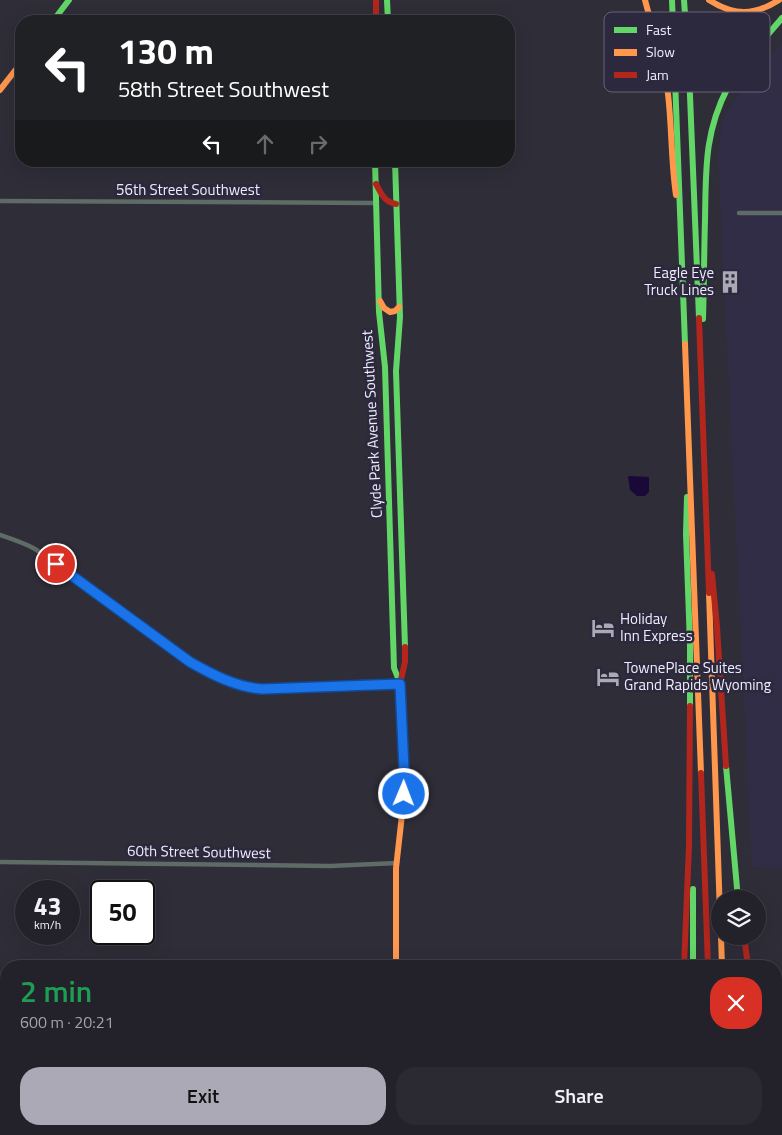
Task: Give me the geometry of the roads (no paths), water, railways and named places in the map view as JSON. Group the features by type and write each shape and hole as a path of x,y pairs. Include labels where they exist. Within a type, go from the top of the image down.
{"main road":[{"path":"58,15 69,0"},
{"path":"376,0 376,15"},
{"path":"387,0 388,15"},
{"path":"709,0 728,10 740,12"},
{"path":"750,12 764,9 779,0"},
{"path":"770,32 782,18"},
{"path":"0,90 15,70"},
{"path":"667,92 673,177 681,223"},
{"path":"676,92 708,960"},
{"path":"690,92 719,890"},
{"path":"701,381 704,305 705,173 709,138 725,92"},
{"name":"Clyde Park Avenue Southwest","path":"375,167 380,328 385,360 394,668 400,684"},
{"name":"Clyde Park Avenue Southwest","path":"395,167 400,317 396,360 405,662 400,684 404,786 397,863 396,960"},
{"path":"375,183 385,200 390,204 396,204"},
{"path":"379,298 387,311 395,311 399,307"},
{"path":"386,390 390,402 398,404"},
{"path":"689,450 686,527 694,960"},
{"path":"706,522 716,608 724,748 737,890"},
{"path":"684,960 691,805"},
{"path":"721,945 722,960"},
{"path":"742,945 743,960"},
{"path":"744,945 747,960"}],"street":[{"name":"56th Street Southwest","path":"0,201 376,204"},
{"path":"739,213 782,213"},
{"path":"0,535 34,548 190,662 208,673 227,681 262,689 400,684"},
{"name":"60th Street Southwest","path":"0,862 330,866 397,863"}],"place":[{"name":"Eagle Eye Truck Lines","path":"730,282"},
{"name":"Holiday Inn Express","path":"603,628"},
{"name":"TownePlace Suites Grand Rapids Wyoming","path":"608,677"}]}
